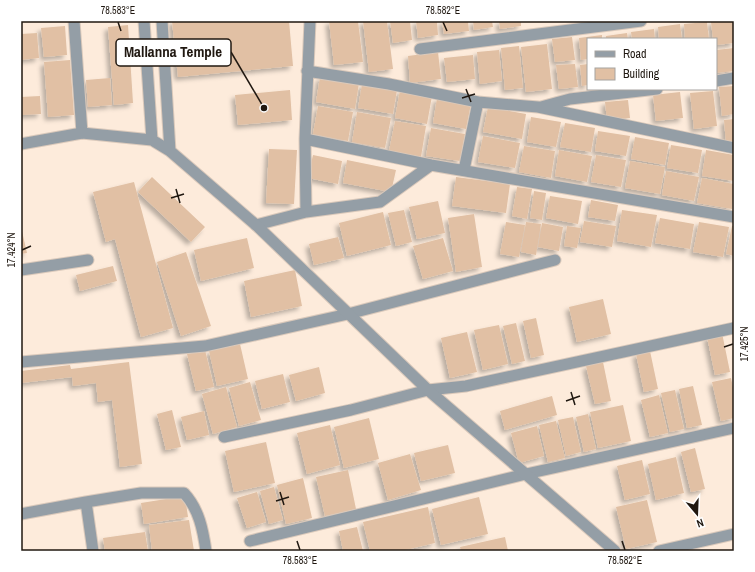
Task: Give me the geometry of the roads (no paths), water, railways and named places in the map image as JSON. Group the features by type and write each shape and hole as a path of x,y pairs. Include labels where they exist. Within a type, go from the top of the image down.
{"street":[{"path":"74,21 82,133"},
{"path":"144,21 152,140"},
{"path":"162,21 170,151"},
{"path":"306,212 305,139 310,21"},
{"path":"420,49 641,21"},
{"path":"308,71 389,84 478,102 538,108 734,148"},
{"path":"717,81 734,78"},
{"path":"538,108 570,99 647,90"},
{"path":"464,170 478,102"},
{"path":"21,144 82,133 152,140 170,151 256,225 428,390 615,551"},
{"path":"305,139 431,165 734,217"},
{"path":"256,225 306,212 380,202 431,165"},
{"path":"21,270 88,260"},
{"path":"21,362 204,346 348,314 555,260"},
{"path":"224,437 351,410 428,390 466,386 734,328"},
{"path":"250,541 526,474 734,428"},
{"path":"21,514 141,493 184,493 193,503 203,529 206,551"},
{"path":"86,502 93,551"},
{"path":"659,551 734,534"}],"place":[{"name":"Mallanna Temple","path":"264,108"}]}
